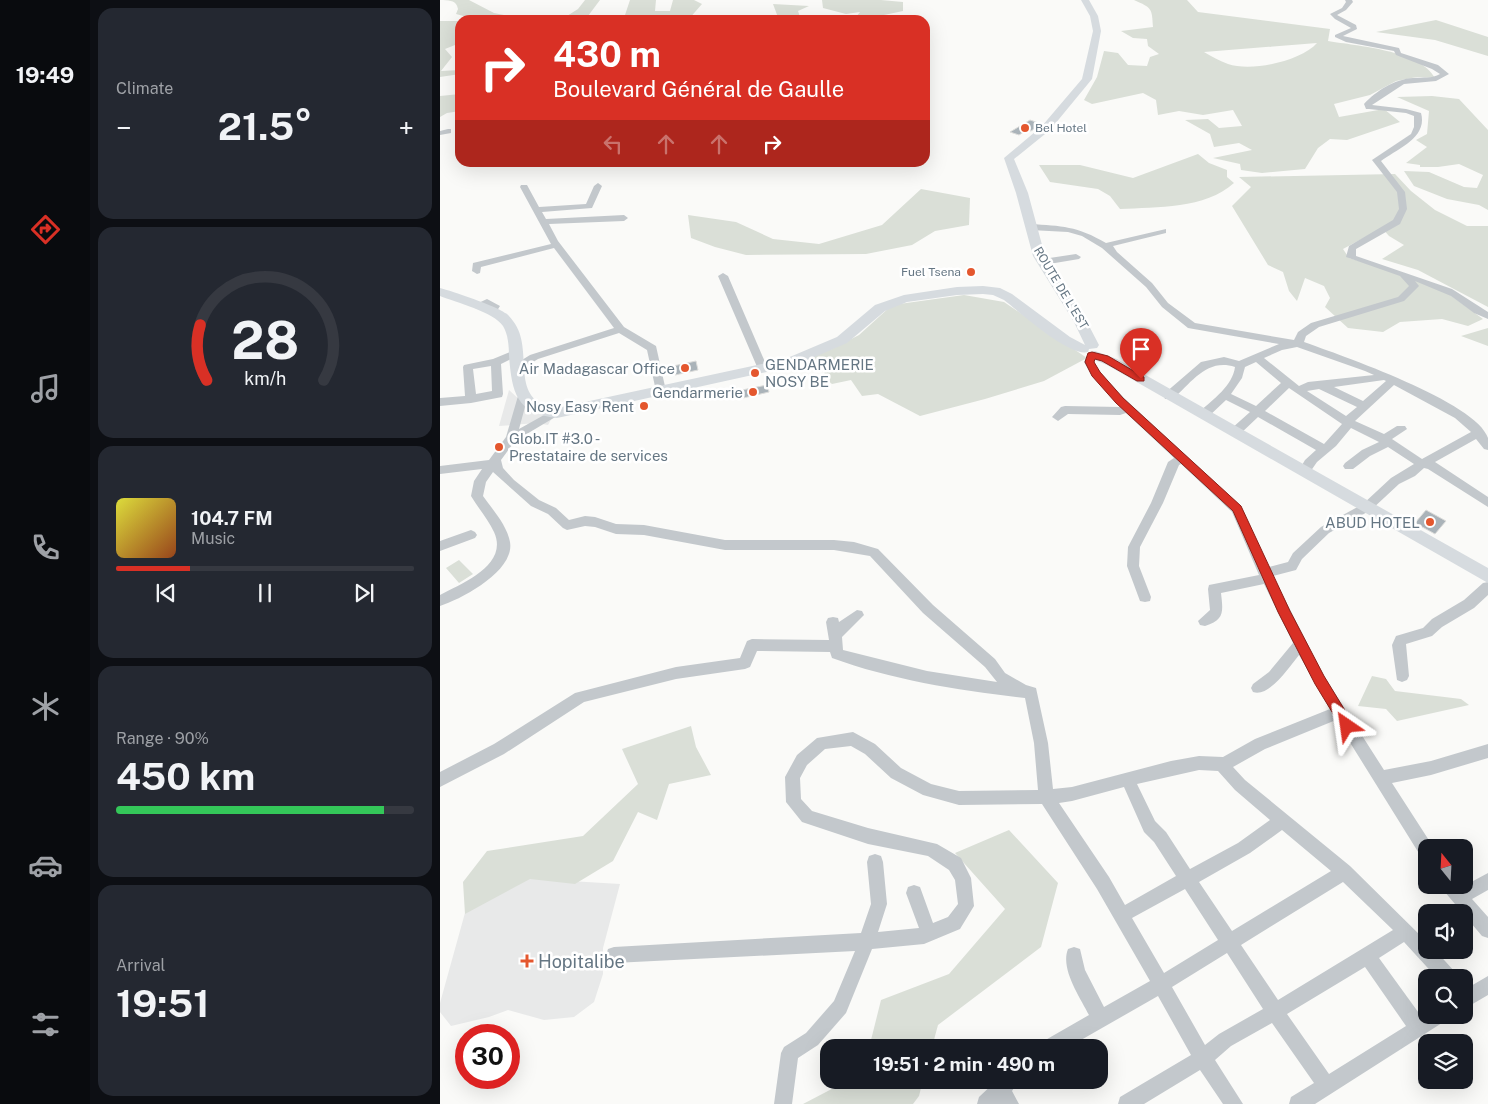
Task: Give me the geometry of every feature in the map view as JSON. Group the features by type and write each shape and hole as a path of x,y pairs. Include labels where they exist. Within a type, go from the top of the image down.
{"main road":[{"name":"ROUTE DE L'EST","path":"1085,0 1094,16 1097,32 1088,79 1046,128 1009,158 1009,166 1022,191 1034,244 1043,262 1084,324 1091,350"},
{"path":"440,292 485,307 500,315 510,326 524,396 536,408 557,413 797,360 842,340 880,308 904,299 972,290 996,292 1008,297 1091,350 1169,396 1204,414 1488,576"}],"street":[{"path":"1348,0 1350,2 1344,9 1333,14 1335,17 1354,26 1354,29 1337,36 1346,40 1397,49 1398,54 1435,67 1445,74 1431,80 1406,81 1376,97 1368,104 1369,107 1376,109 1410,110 1418,115 1418,127 1414,136 1376,160 1401,192 1402,209 1397,222 1352,248 1351,257 1420,278 1456,294 1488,316"},
{"path":"537,210 589,206 598,186"},
{"path":"524,187 556,245 620,329 652,348 662,391"},
{"path":"543,222 624,218"},
{"path":"1030,227 1069,229 1085,234 1112,251"},
{"path":"1163,231 1106,245 1149,286 1164,305 1192,326 1298,344 1361,366 1453,411 1470,423 1488,446"},
{"path":"477,271 476,265 556,245"},
{"path":"1043,262 1076,257"},
{"path":"1298,344 1302,334 1315,325 1401,299 1414,286 1403,274"},
{"path":"723,276 763,369"},
{"path":"483,292 485,307"},
{"path":"518,367 534,357 620,329"},
{"path":"1169,396 1205,364 1224,360 1240,365 1280,346 1298,344"},
{"name":"ROUTE DE L'EST","path":"1091,350 1089,362 1096,374 1128,408 1237,509 1266,575 1319,680 1419,839"},
{"path":"471,399 468,367 496,362 515,353"},
{"path":"1256,357 1288,383 1347,422 1386,441 1422,464 1431,465 1488,503"},
{"path":"440,402 498,394 496,362"},
{"path":"1204,414 1223,396 1240,370 1240,365"},
{"path":"1299,390 1308,386 1327,388 1363,381 1388,379"},
{"path":"1304,472 1308,464 1331,444 1349,424 1347,422 1365,406 1388,379"},
{"path":"1235,432 1288,383"},
{"path":"1314,400 1327,388"},
{"path":"1327,388 1365,406"},
{"path":"511,438 524,396"},
{"path":"1223,396 1237,400 1323,449"},
{"path":"1058,417 1065,410 1120,411 1128,408"},
{"path":"440,601 467,587 490,571 504,554 504,544 499,531 477,496 480,481 511,438 557,413"},
{"path":"1349,466 1401,429"},
{"path":"1205,621 1217,612 1214,589 1292,566 1297,556 1325,530 1367,507 1395,481 1411,474 1422,464 1478,433"},
{"path":"1145,598 1133,566 1134,547 1157,502 1174,462 1182,459 1174,450"},
{"path":"440,470 492,462"},
{"path":"492,462 510,483 535,503 552,511 567,525 584,521 595,522 616,529 644,530 725,545 834,545 874,552 928,608 990,664 1000,677 1031,692"},
{"path":"440,546 470,535"},
{"path":"1402,676 1399,645 1401,640 1427,632 1437,623 1469,604 1488,587"},
{"path":"440,780 499,749 580,697 676,673 745,663 752,646 835,635 857,615"},
{"path":"835,635 837,654 850,659 980,688 1031,692"},
{"path":"1258,688 1274,676 1302,643"},
{"path":"1031,692 1041,742 1046,797 1122,915 1203,1058 1234,1104"},
{"path":"614,954 900,940 929,934 954,923 966,906 963,878 955,864 931,849 868,836 808,818 794,802 792,777 802,760 822,743 853,739 870,749 896,773 928,790 959,798 1046,797 1072,794 1127,778 1198,763 1224,764 1260,744 1310,722 1339,712"},
{"path":"1380,778 1431,768 1488,751"},
{"path":"1224,764 1240,785 1344,872 1406,931 1440,969"},
{"path":"1127,778 1146,819 1160,837 1326,1086"},
{"path":"1122,915 1244,848 1270,831 1281,820"},
{"path":"783,1104 790,1053 812,1039 840,1007 867,941 879,904 875,862"},
{"path":"1064,1039 1143,995 1344,872"},
{"path":"1473,886 1488,881"},
{"path":"914,893 929,934"},
{"path":"1458,894 1488,930"},
{"path":"1128,1104 1203,1058 1225,1040 1275,1012 1406,931"},
{"path":"1074,955 1077,972 1100,1018"},
{"path":"1367,956 1418,1028"},
{"path":"1473,993 1488,985"},
{"path":"1298,1104 1425,1024"},
{"path":"986,1104 1006,1092"}],"shaded area":[{"path":"443,0 469,0 494,13 504,15 460,15 456,14 458,9 453,2"},
{"path":"585,0 600,0 589,15 569,15 578,9"},
{"path":"630,0 656,0 655,11 670,11 673,0 694,0 702,4 692,15 625,15"},
{"path":"822,0 903,2 903,11 884,15 858,15 860,12 846,14 823,8"},
{"path":"1134,0 1187,0 1198,12 1330,29 1328,41 1402,55 1416,61 1435,78 1417,77 1396,81 1370,95 1334,104 1339,117 1384,109 1400,122 1347,140 1330,139 1318,148 1305,169 1262,173 1241,170 1240,164 1213,158 1252,150 1239,143 1214,147 1210,134 1185,120 1208,119 1219,128 1242,126 1233,110 1203,115 1179,111 1158,115 1156,100 1143,93 1092,104 1084,100 1097,77 1104,51 1118,53 1128,65 1147,66 1150,57 1159,54 1148,46 1147,39 1133,38 1121,31 1153,27 1150,9","holes":["1317,43 1310,49 1288,60 1250,67 1228,64 1204,52"]},
{"path":"773,4 809,6 798,11 799,15 777,15"},
{"path":"1436,20 1488,37 1488,56 1435,40 1376,32"},
{"path":"440,21 455,21 455,45 445,49 452,57 441,71 455,70 455,75 440,77"},
{"path":"455,94 455,112 440,117 440,96"},
{"path":"1432,96 1459,99 1488,130 1488,210 1479,205 1447,199 1414,186 1404,171 1429,172 1464,187 1477,188 1483,175 1459,164 1420,167 1420,165 1406,163 1427,147 1416,140 1427,134 1429,111 1397,97"},
{"path":"1198,154 1209,163 1227,170 1227,177 1234,183 1222,192 1209,198 1165,207 1120,209 1110,196 1098,189 1050,182 1039,165 1080,165 1133,178"},
{"path":"1395,174 1411,191 1435,210 1467,226 1488,226 1488,307 1418,270 1382,259 1404,245 1389,236 1382,228 1343,249 1349,258 1435,284 1483,319 1468,326 1442,319 1400,322 1383,332 1348,328 1325,307 1330,298 1324,286 1305,278 1297,301 1289,291 1283,272 1268,265 1232,206 1251,187 1239,177"},
{"path":"921,189 970,198 969,225 935,231 912,245 866,254 746,255 715,247 691,238 688,215 736,222 773,239 819,244 882,225"},
{"path":"964,295 1004,302 1087,358 1044,381 920,416 878,394 862,396 851,380 832,384 825,378 824,367 819,366 811,355 832,349 859,335 892,305"},
{"path":"1488,328 1488,346 1461,336"},
{"path":"509,390 522,402 553,416 548,425 537,423 499,426"},
{"path":"459,560 473,574 459,583 446,568"},
{"path":"1372,676 1386,679 1395,691 1461,699 1469,705 1397,721 1386,709 1358,706"},
{"path":"691,726 696,747 711,775 669,784 657,820 638,812 613,861 575,884 530,879 465,914 463,882 487,851 583,836 638,784 622,749"},
{"path":"1009,830 1058,883 1041,947 938,1025 934,1039 871,1039 881,1000 949,974 1005,909 955,853"},
{"name":"Hopitalibe","path":"520,878 620,884 603,948 603,974 594,1002 574,1017 544,1020 508,1010 489,1017 451,1026 440,1012 440,1003 468,902"},
{"path":"832,1089 921,1089 919,1096 913,1104 803,1104"}],"building":[{"name":"Bel Hotel","path":"1030,120 1042,124 1031,131 1027,130 1019,135 1010,132"},
{"name":"Air Madagascar Office","path":"696,361 698,370 675,375 673,366"},
{"name":"Gendarmerie","path":"767,385 769,392 739,399 737,391"},
{"name":"ABUD HOTEL","path":"1426,510 1446,521 1435,534 1415,523"}],"place":[{"name":"Bel Hotel","path":"1025,128"},
{"name":"Fuel Tsena","path":"971,272"},
{"name":"Air Madagascar Office","path":"685,368"},
{"name":"GENDARMERIE NOSY BE","path":"755,373"},
{"name":"Gendarmerie","path":"753,392"},
{"name":"Nosy Easy Rent","path":"644,406"},
{"name":"Glob.IT #3.0 - Prestataire de services","path":"499,447"},
{"name":"ABUD HOTEL","path":"1430,522"},
{"name":"Hopitalibe","path":"527,961"}],"route":[{"path":"1141,379 1112,362 1095,355 1092,356 1089,362 1096,374 1120,400 1237,509 1284,612 1319,680 1347,726"}]}
